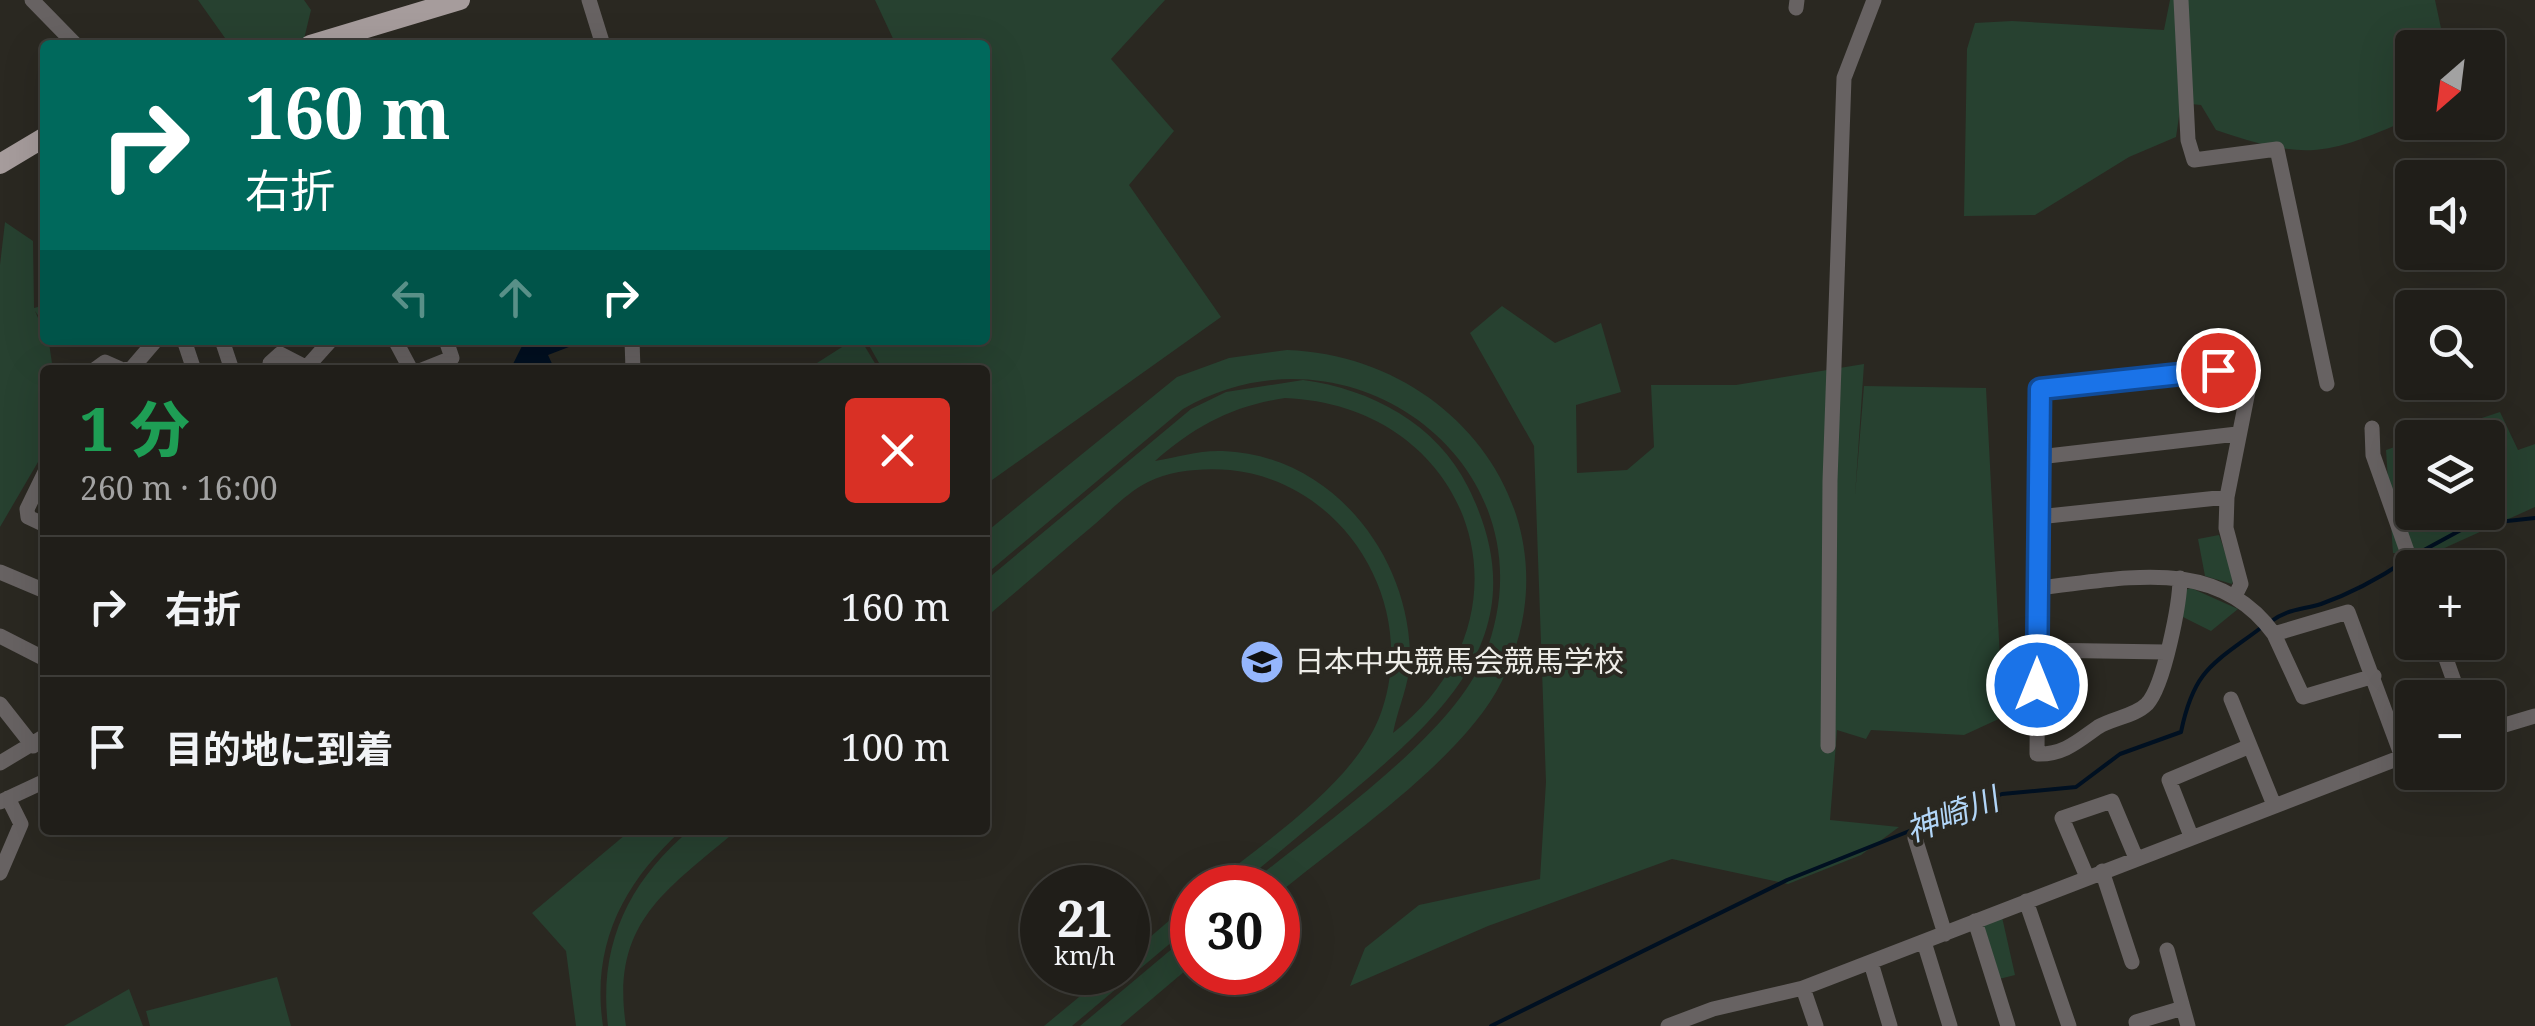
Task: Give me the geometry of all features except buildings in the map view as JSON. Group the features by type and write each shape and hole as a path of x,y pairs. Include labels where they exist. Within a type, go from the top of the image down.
{"main road":[{"path":"327,40 460,0"},
{"path":"0,164 40,140"}],"street":[{"path":"32,0 71,40"},
{"path":"589,0 601,40"},
{"path":"1828,746 1830,481 1844,78 1874,0"},
{"path":"2181,0 2188,140 2194,160 2277,149 2327,384"},
{"path":"135,365 152,345"},
{"path":"311,365 327,345"},
{"path":"434,365 452,358 448,345"},
{"path":"283,347 303,365"},
{"path":"2180,578 2178,618 2164,652 2159,684 2147,704 2108,721 2058,755 2037,754 2040,389 2253,366 2227,497 2226,528 2241,584 2236,594"},
{"path":"2372,428 2373,455 2407,550"},
{"path":"2039,457 2237,434"},
{"path":"40,482 27,509 28,517 40,523"},
{"path":"2038,517 2227,497"},
{"path":"0,572 40,589"},
{"path":"2038,588 2180,578 2206,582 2236,594 2274,634 2302,697 2374,676"},
{"path":"2274,634 2348,612 2395,726"},
{"path":"0,636 40,656"},
{"path":"2037,650 2164,652"},
{"path":"2231,700 2274,805"},
{"path":"0,704 39,741 0,763"},
{"path":"2505,725 2535,716"},
{"path":"2191,836 2168,780 2250,746"},
{"path":"1668,1026 1802,988 2395,760"},
{"path":"0,873 21,824 4,800 40,783"},
{"path":"2132,962 2094,874 2062,818 2112,801 2136,858"},
{"path":"1915,838 1945,934"},
{"path":"2026,901 2069,1026"},
{"path":"1976,922 2008,1026"},
{"path":"1924,942 1950,1026"},
{"path":"2166,950 2188,1026"},
{"path":"1871,962 1890,1026"},
{"path":"1802,988 1816,1026"},
{"path":"2137,1026 2136,1022 2183,1008"}],"green space":[{"path":"198,0 304,0 311,10 304,39 226,40"},
{"path":"875,0 1165,0 1111,59 1174,131 1129,185 1221,317 990,481 990,365 880,365 869,345 990,345 990,40 894,40"},
{"path":"2170,0 2435,0 2441,30 2395,30 2395,125 2357,140 2316,150 2273,147 2216,130 2201,105 2181,103 2176,137 2129,157 2035,215 1964,216 1967,49 1975,23 2012,21 2164,30"},
{"path":"5,222 33,241 34,308 40,306 40,318 35,311 40,322 40,345 49,345 52,365 40,365 40,459 0,527 0,265"},
{"path":"1502,306 1555,343 1601,323 1621,392 1576,405 1577,473 1627,470 1654,447 1651,385 1736,385 1864,364 1855,496 1864,386 1986,388 2003,717 1964,735 1871,730 1866,739 1837,730 1830,820 1899,827 1861,855 1788,884 1672,859 1488,926 1350,986 1365,948 1419,905 1540,879 1546,782 1534,446 1470,333"},
{"path":"845,345 864,345 876,365 814,365"},
{"path":"1287,350 1348,359 1403,381 1450,415 1488,457 1513,507 1525,562 1522,621 1502,681 1484,710 1432,768 1300,876 1300,865 1274,865 1413,750 1467,688 1484,657 1500,588 1493,525 1467,470 1425,426 1373,395 1312,380 1248,384 1183,409 990,571 990,529 1177,377 1229,358"},
{"path":"1303,380 1377,401 1439,445 1468,487 1487,536 1493,581 1488,622 1474,659 1452,694 1423,727 1264,865 1237,865 1328,789 1349,767 1379,718 1390,677 1390,635 1382,595 1364,558 1340,525 1309,498 1272,480 1230,470 1177,472 1134,491 990,614 990,577 1191,409 1226,392","holes":["1285,398 1350,410 1403,437 1442,477 1466,525 1475,578 1466,633 1439,686 1393,733 1410,662 1405,614 1394,578 1377,544 1355,515 1328,489 1296,470 1261,457 1214,451 1155,461 1215,419"]},
{"path":"2500,412 2504,420 2476,420"},
{"path":"2505,423 2518,450 2535,444 2535,507 2505,521"},
{"path":"2395,447 2395,530 2484,530 2440,550 2393,553 2386,450"},
{"path":"2219,535 2234,578 2232,584 2205,576 2198,539"},
{"path":"2191,588 2238,609 2211,631 2183,617 2185,590"},
{"path":"625,835 677,835 643,872 616,918 602,969 603,1026 576,1026 566,951 532,913"},
{"path":"685,835 731,835 688,871 649,912 627,960 623,990 626,1026 608,1026 606,996 613,942 635,893"},
{"path":"2002,917 2015,975 1995,980 1983,924"},
{"path":"1170,920 1170,944 1150,960 1150,937"},
{"path":"1170,950 1170,984 1120,1026 1080,1026 1117,995 1150,995 1150,967"},
{"path":"277,977 291,1026 150,1026 146,1011"},
{"path":"129,989 143,1026 64,1026"},
{"path":"1081,995 1109,995 1072,1026 1044,1026"}],"water":[{"path":"522,345 574,345 548,355 553,365 512,365"}],"waterway":[{"name":"神崎川","path":"2424,550 2470,525 2535,518"},
{"name":"神崎川","path":"2270,622 2288,612 2343,595 2395,567"},
{"name":"神崎川","path":"1491,1026 1787,880 2002,794 2076,787 2120,754 2181,732 2199,681 2218,660 2262,627"}],"place":[{"name":"日本中央競馬会競馬学校","path":"1262,662"}],"route":[{"path":"2037,685 2040,389 2218,370"}]}
